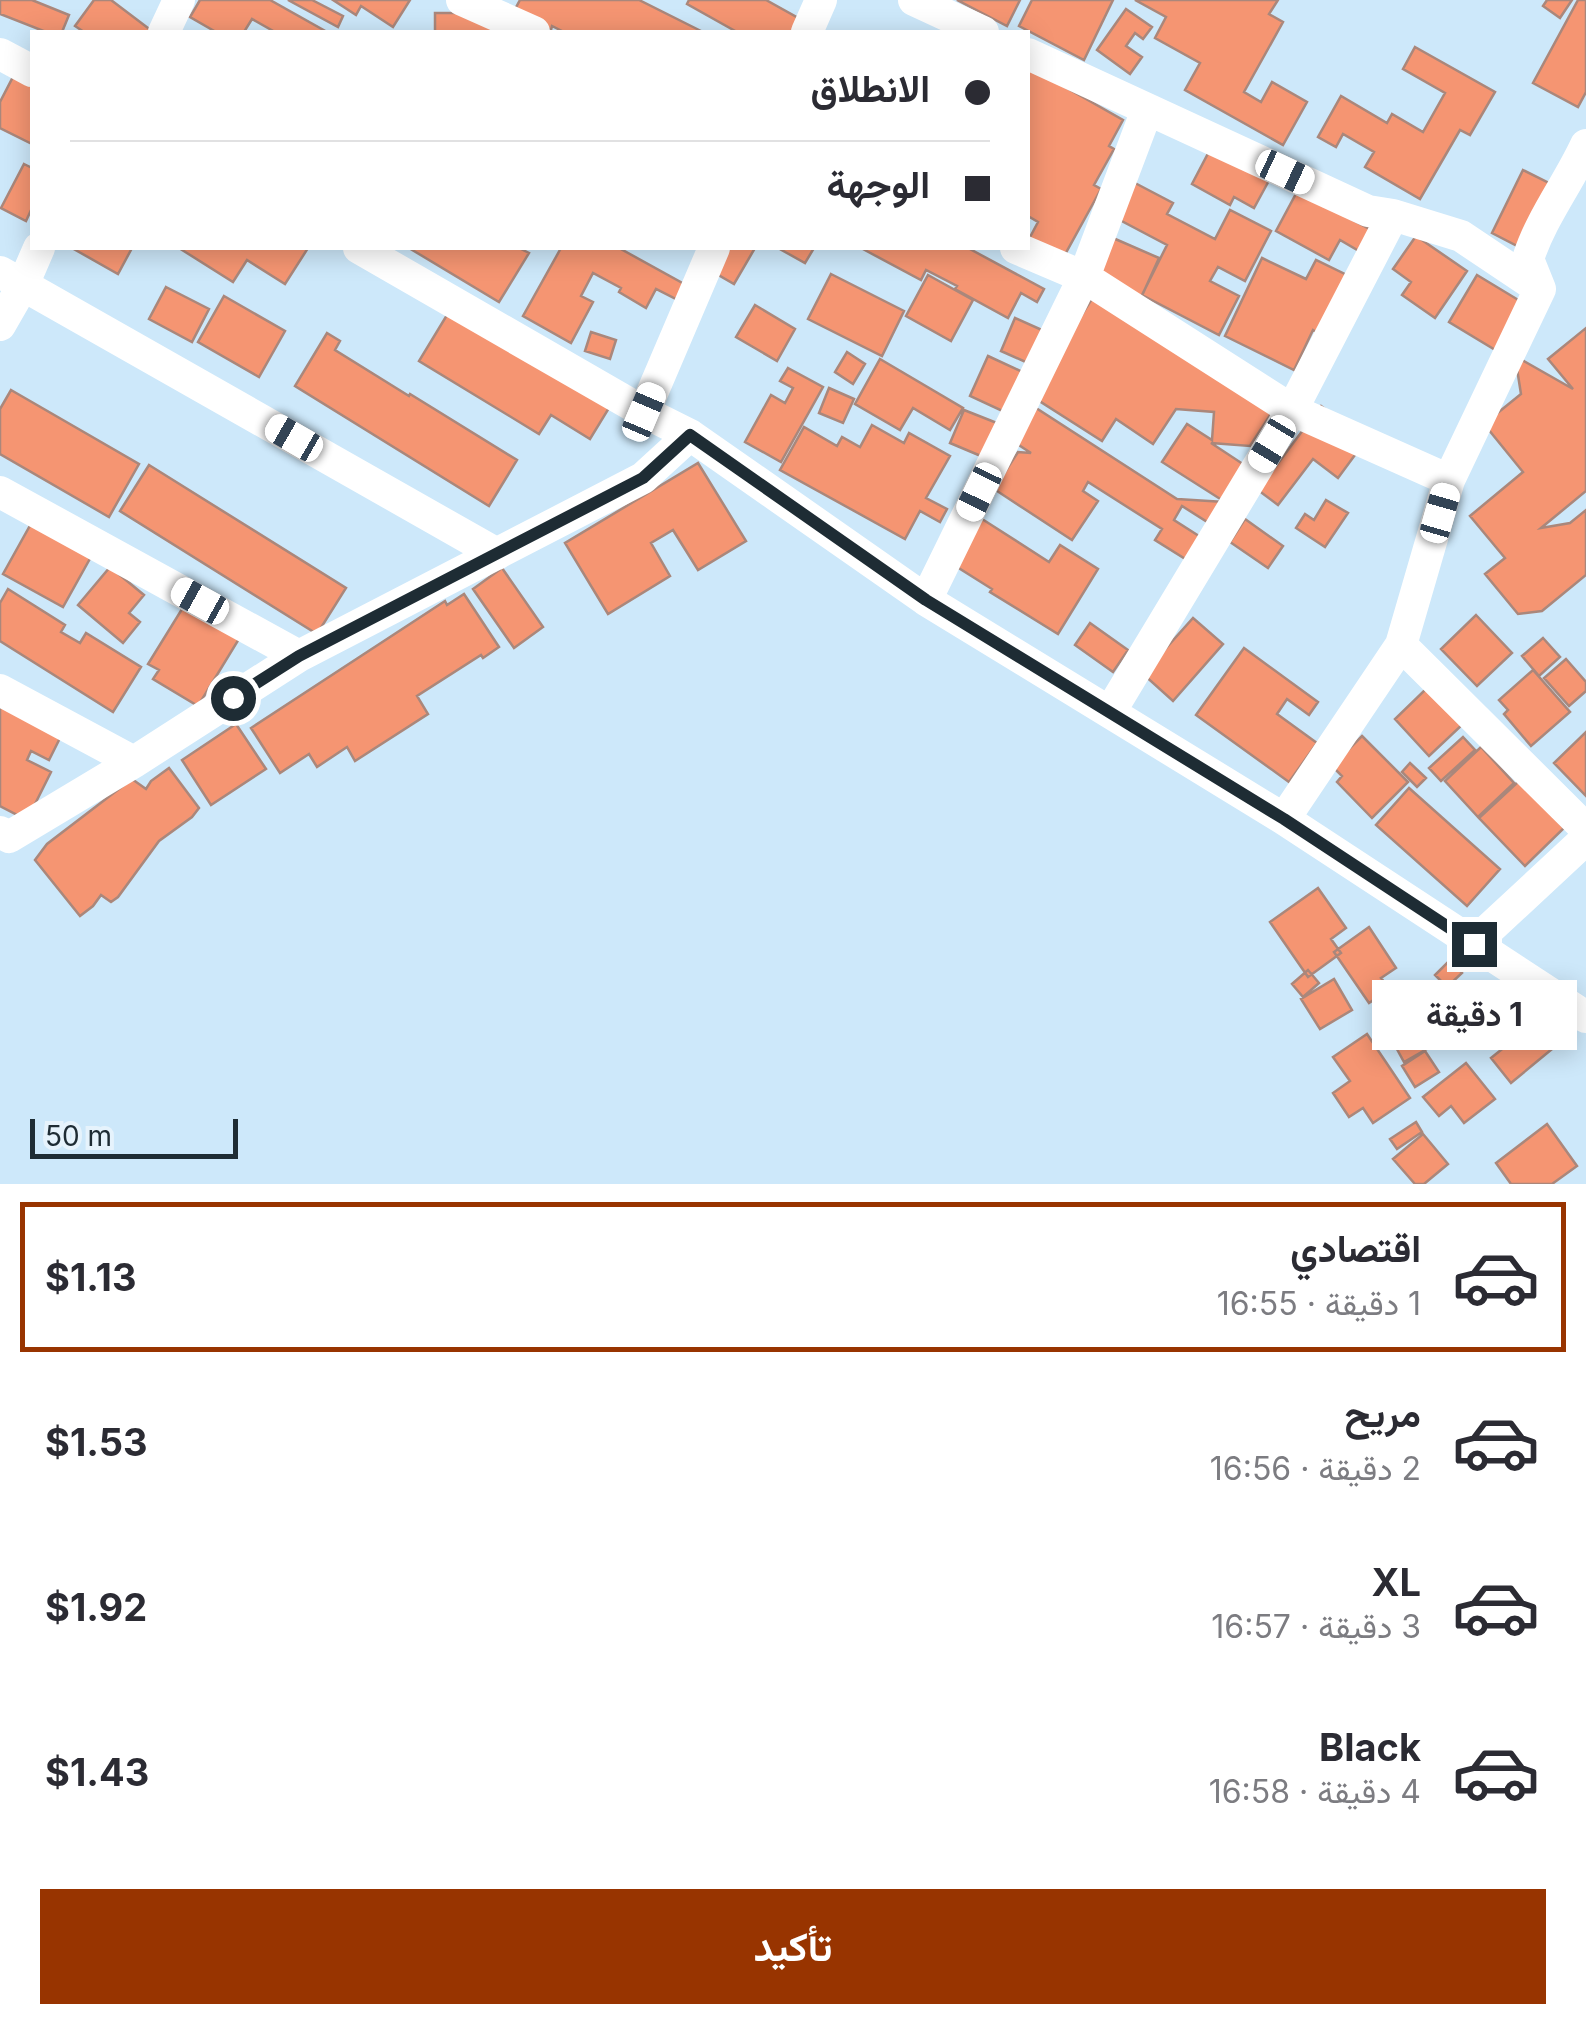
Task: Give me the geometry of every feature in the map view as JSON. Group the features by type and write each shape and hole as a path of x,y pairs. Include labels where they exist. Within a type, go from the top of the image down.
{"street":[{"path":"165,30 179,0"},
{"path":"462,0 530,30"},
{"path":"808,30 822,0"},
{"path":"914,0 978,30"},
{"path":"0,54 30,70"},
{"path":"1030,55 1368,211 1462,236 1540,289"},
{"path":"926,600 1084,278 1148,110"},
{"path":"1284,819 1401,645 1449,480 1540,289 1528,259 1536,232 1579,181 1586,145"},
{"path":"1110,712 1292,410 1393,215"},
{"path":"0,325 11,278 37,250"},
{"path":"362,250 690,435 926,600 1284,819 1586,1017"},
{"path":"644,412 713,250"},
{"path":"1021,250 1084,278 1292,410 1449,480"},
{"path":"11,278 497,554"},
{"path":"0,832 9,837 299,656 643,478 690,435"},
{"path":"0,492 299,656"},
{"path":"1401,645 1586,828"},
{"path":"0,690 134,762"},
{"path":"1474,944 1586,840"}],"building":[{"path":"0,0 32,0 69,15 63,30 41,30 0,14"},
{"path":"94,0 111,0 151,30 81,30 75,26"},
{"path":"200,0 270,0 323,30 271,30 252,19 245,30 213,30 190,17"},
{"path":"288,0 312,0 343,16 338,27"},
{"path":"333,0 410,0 393,27 361,6 356,15"},
{"path":"520,0 639,0 699,30 560,30 552,26 551,30 514,11"},
{"path":"689,0 766,0 809,24 805,30 733,30 687,4"},
{"path":"957,0 1020,0 1007,26"},
{"path":"1032,0 1113,0 1084,60 1019,26"},
{"path":"1135,0 1278,0 1269,14 1283,22 1244,92 1261,102 1272,82 1307,102 1283,145 1185,90 1200,63 1155,38 1166,17"},
{"path":"1547,0 1572,0 1560,18 1543,6"},
{"path":"1578,0 1586,0 1586,92 1578,107 1533,83"},
{"path":"1126,9 1152,27 1143,39 1135,33 1126,46 1142,57 1130,74 1097,50"},
{"path":"435,13 470,13 500,30 435,30"},
{"path":"1415,47 1495,92 1470,135 1460,130 1420,199 1365,167 1374,152 1343,134 1336,147 1318,137 1341,96 1387,123 1392,114 1423,132 1445,93 1403,69"},
{"path":"1030,67 1123,120 1109,146 1114,149 1094,185 1101,189 1062,260 1030,242 1038,222 1030,217"},
{"path":"14,75 30,83 30,143 0,128 0,102"},
{"path":"1213,144 1272,175 1254,208 1234,197 1230,205 1192,184"},
{"path":"24,164 30,167 30,212 26,221 1,208"},
{"path":"1523,170 1557,187 1525,250 1492,233"},
{"path":"1135,183 1173,203 1167,214 1215,239 1230,210 1271,231 1245,281 1218,267 1210,281 1239,296 1219,335 1142,295 1167,245 1116,218"},
{"path":"1298,190 1371,230 1359,251 1340,240 1329,260 1276,231"},
{"path":"1416,236 1467,271 1435,318 1402,295 1411,282 1393,269"},
{"path":"1113,238 1159,258 1140,300 1094,280"},
{"path":"76,250 131,250 118,274"},
{"path":"182,250 307,250 285,284 247,260 233,282"},
{"path":"412,250 529,253 499,302"},
{"path":"560,250 623,250 686,285 678,300 656,289 646,308 593,273 581,296 593,302 571,343 523,316"},
{"path":"729,250 754,250 734,284 715,273"},
{"path":"782,250 813,250 805,263"},
{"path":"865,250 972,250 1044,289 1037,302 1021,293 1008,318 926,270 921,280"},
{"path":"1262,258 1306,279 1316,260 1351,277 1323,336 1313,330 1294,370 1225,336"},
{"path":"831,274 904,311 882,356 808,319"},
{"path":"928,275 973,300 951,341 906,316"},
{"path":"1477,275 1525,304 1497,351 1449,322"},
{"path":"166,287 209,309 192,342 149,319"},
{"path":"1097,291 1276,406 1250,446 1211,443 1249,468 1212,525 1182,506 1174,520 1210,543 1195,565 1155,540 1162,529 1088,482 1083,491 1098,501 1072,540 994,489 1018,452 1031,453 1014,442 1036,408 1177,499 1225,502 1162,462 1187,424 1212,440 1214,412 1176,409 1153,444 1116,419 1102,441 1030,395"},
{"path":"224,296 285,331 259,377 198,342"},
{"path":"755,305 795,329 777,361 736,337"},
{"path":"450,310 609,408 590,439 551,415 539,434 419,361"},
{"path":"1015,318 1053,335 1039,368 1001,351"},
{"path":"1586,328 1586,491 1541,528 1570,523 1586,510 1586,575 1542,611 1518,614 1485,574 1505,558 1470,516 1523,472 1484,424 1521,394 1515,356 1573,389 1548,359"},
{"path":"591,332 616,340 610,359 585,351"},
{"path":"327,333 340,341 335,350 517,460 489,506 295,386"},
{"path":"847,352 865,364 853,384 835,372"},
{"path":"988,356 1027,374 1009,414 970,396"},
{"path":"880,359 963,408 950,430 913,408 900,430 855,404"},
{"path":"788,368 823,387 781,462 745,442 771,395 785,403 793,388 780,381"},
{"path":"829,388 854,399 843,423 819,413"},
{"path":"11,390 139,464 109,517 0,454 0,409"},
{"path":"1321,406 1366,440 1338,478 1313,459 1278,505 1258,490"},
{"path":"964,410 1002,425 988,459 950,443"},
{"path":"872,425 904,443 909,433 950,456 926,498 947,509 940,522 920,511 905,539 780,470 804,427 837,446 842,437 860,447"},
{"path":"698,463 746,541 698,570 673,530 651,543 670,576 608,614 565,543"},
{"path":"149,465 346,588 317,634 120,511"},
{"path":"1326,500 1348,513 1325,547 1296,528 1305,514 1314,520"},
{"path":"982,519 1049,562 1060,545 1098,569 1058,634 954,565"},
{"path":"1245,519 1283,546 1268,568 1230,542"},
{"path":"32,522 92,555 63,607 3,574"},
{"path":"110,567 144,595 129,613 140,622 123,643 78,605"},
{"path":"502,568 543,627 514,648 473,589"},
{"path":"8,589 65,625 61,632 80,643 86,633 141,667 113,712 0,641 0,603"},
{"path":"464,594 499,647 417,696 428,714 355,761 347,747 317,767 309,754 280,773 251,728 445,601 447,605"},
{"path":"187,601 242,634 198,706 153,679 159,670 148,664"},
{"path":"1476,615 1512,653 1477,686 1441,649"},
{"path":"1193,618 1223,644 1173,701 1143,674"},
{"path":"1090,623 1128,650 1113,672 1075,645"},
{"path":"1543,638 1560,657 1539,676 1522,656"},
{"path":"1244,648 1318,702 1309,715 1287,699 1277,714 1317,743 1289,782 1196,715"},
{"path":"1566,659 1586,682 1586,691 1569,706 1544,678"},
{"path":"1533,670 1570,712 1531,746 1504,714 1508,710 1499,700"},
{"path":"1427,688 1463,724 1429,756 1395,719"},
{"path":"0,706 61,736 49,760 31,751 27,760 51,772 27,820 0,806"},
{"path":"236,724 266,769 211,805 182,760"},
{"path":"1586,732 1586,796 1554,763"},
{"path":"1362,736 1408,782 1372,818 1337,782 1342,776 1332,766"},
{"path":"1463,737 1475,750 1441,781 1429,768"},
{"path":"1481,747 1514,783 1478,817 1445,781"},
{"path":"1410,763 1426,778 1417,787 1402,772"},
{"path":"169,768 199,808 159,841 118,897 111,902 101,895 80,916 35,860 47,844 132,779 146,789"},
{"path":"1519,781 1564,828 1525,866 1479,818"},
{"path":"1409,788 1500,869 1467,906 1376,825"},
{"path":"1318,888 1346,928 1331,939 1341,953 1308,977 1270,922"},
{"path":"1369,927 1396,968 1381,978 1390,989 1369,1003 1334,952"},
{"path":"1450,960 1462,973 1447,987 1435,975"},
{"path":"1308,970 1319,983 1303,997 1292,984"},
{"path":"1334,979 1352,1010 1320,1029 1301,999"},
{"path":"1420,1009 1439,1042 1404,1062 1386,1029"},
{"path":"1532,1025 1552,1049 1511,1083 1491,1058"},
{"path":"1367,1034 1410,1098 1373,1123 1363,1108 1349,1117 1333,1093 1350,1081 1333,1057"},
{"path":"1425,1051 1439,1072 1415,1087 1402,1066"},
{"path":"1466,1063 1495,1099 1464,1123 1451,1106 1439,1116 1423,1097"},
{"path":"1416,1122 1422,1132 1397,1149 1390,1139"},
{"path":"1547,1124 1577,1166 1552,1184 1511,1184 1496,1163"},
{"path":"1423,1134 1448,1164 1424,1184 1415,1184 1393,1159"}],"route":[{"path":"233,698 299,656 643,478 690,435 926,600 1284,819 1474,944"}]}
